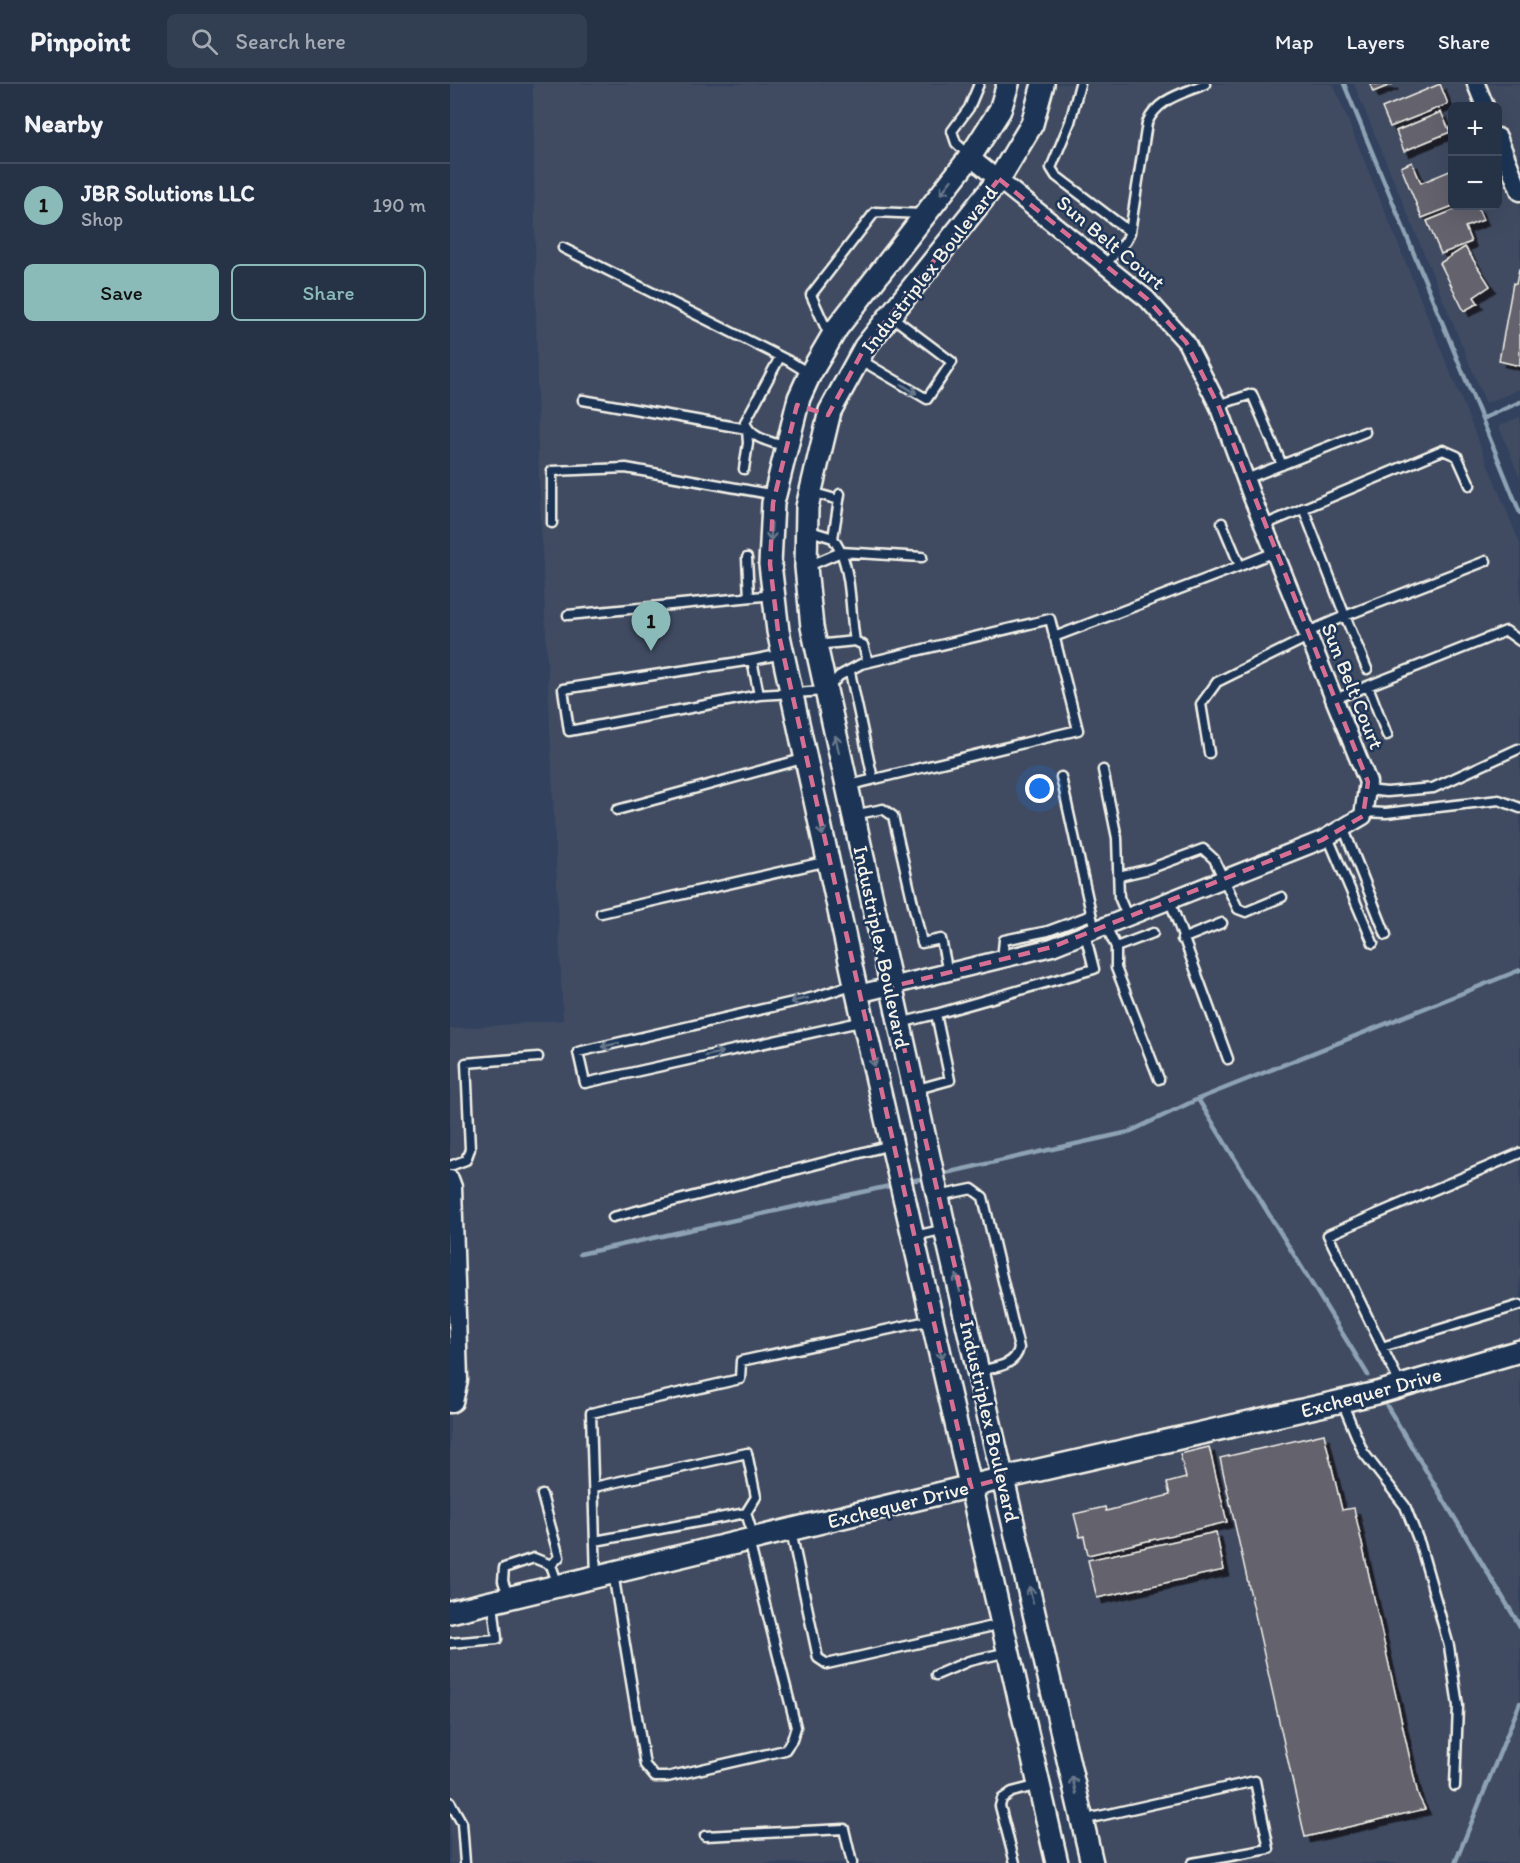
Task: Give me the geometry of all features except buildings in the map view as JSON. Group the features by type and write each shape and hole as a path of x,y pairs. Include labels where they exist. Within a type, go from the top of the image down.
{"street":[{"name":"Industriplex Boulevard","path":"1008,84 1000,110 970,157 830,338 810,374 797,405 775,495 770,564 783,654 791,691 864,1021 1057,1863"},
{"name":"Industriplex Boulevard","path":"1043,84 1032,124 999,179 890,315 859,358 829,416 810,492 806,530 806,567 816,645 898,1024 1092,1863"},
{"path":"1476,84 1483,102"},
{"path":"1502,149 1520,192"},
{"name":"Sun Belt Court","path":"970,157 1147,299 1186,342 1218,405 1368,782 1363,812"},
{"path":"797,405 829,416"},
{"path":"857,989 890,987 1052,947 1094,926 1128,918 1328,837 1363,816 1363,812"},
{"path":"450,1179 453,1187 459,1380 452,1403"},
{"name":"Exchequer Drive","path":"450,1612 1004,1478 1342,1401 1520,1351"}],"lane":[{"path":"970,157 956,143 952,131 969,108 979,84"},
{"path":"1080,84 1070,122 1051,168 1056,176 1130,232"},
{"path":"1104,266 1126,241 1130,232 1147,123 1152,112 1159,103 1205,84"},
{"path":"830,338 811,295 875,212 926,214"},
{"path":"563,248 810,374"},
{"path":"859,358 927,399 952,362 890,315"},
{"path":"744,469 748,443 745,422 780,357"},
{"path":"1218,405 1252,394 1282,465"},
{"path":"583,399 747,429 756,436 787,447"},
{"path":"1246,479 1365,432"},
{"path":"1264,525 1443,450 1457,456 1470,485"},
{"path":"552,523 552,471 626,468 775,495"},
{"path":"810,492 839,497 833,538 847,570 850,614 855,641"},
{"path":"1303,508 1367,669"},
{"path":"1222,523 1240,566"},
{"path":"806,530 833,538"},
{"path":"806,567 841,552 922,557"},
{"path":"1054,637 1275,552"},
{"path":"747,558 749,597"},
{"path":"1209,753 1201,704 1217,682 1345,616 1486,561"},
{"path":"568,615 774,595"},
{"path":"783,654 563,688 569,731 759,695 791,691 826,691 839,676 868,662 1050,619 1078,730 846,786"},
{"path":"1335,699 1506,631 1520,641"},
{"path":"816,645 855,641 863,645 868,662"},
{"path":"752,660 759,695"},
{"path":"850,672 873,779"},
{"path":"1368,686 1387,735"},
{"path":"1366,790 1387,792 1433,788 1518,749"},
{"path":"617,810 806,758"},
{"path":"1103,770 1117,838 1119,897 1128,918"},
{"path":"898,1024 1094,969 1094,926 1061,777"},
{"path":"1363,812 1386,813 1499,800 1520,808"},
{"path":"853,815 883,809 892,816 922,943 941,939 948,973"},
{"path":"1343,827 1386,935"},
{"path":"1328,837 1373,943"},
{"path":"1119,876 1149,869 1203,849 1214,859 1238,909 1246,912 1282,897"},
{"path":"601,913 829,861"},
{"path":"1170,901 1182,939 1228,1059"},
{"path":"1182,939 1222,923"},
{"path":"1094,926 1116,947 1116,968 1159,1079"},
{"path":"1116,947 1152,933"},
{"path":"857,989 815,996 578,1052 585,1083 864,1021"},
{"path":"913,1090 950,1080 936,1014"},
{"path":"450,1166 462,1162 469,1155 466,1063 538,1056"},
{"path":"613,1217 893,1144"},
{"path":"1401,1386 1328,1235 1520,1153"},
{"path":"938,1197 972,1189 983,1197 1019,1348 1017,1358 979,1372"},
{"path":"914,1236 945,1229"},
{"path":"1382,1347 1520,1305"},
{"path":"594,1487 747,1453 756,1497 746,1513 796,1727 792,1740 785,1750 666,1777 654,1777 645,1766 596,1540 591,1413 740,1379 741,1361 933,1320"},
{"path":"1342,1401 1363,1452 1405,1506 1420,1544 1449,1646 1458,1706 1455,1786"},
{"path":"542,1495 559,1557 551,1565"},
{"path":"596,1540 746,1513"},
{"path":"791,1530 818,1658 827,1664 1002,1624"},
{"path":"450,1643 497,1639 504,1568 534,1558 551,1565 558,1586"},
{"path":"936,1675 969,1661 1009,1652"},
{"path":"1082,1820 1255,1781 1269,1849 1192,1863"},
{"path":"1015,1863 1000,1806 1002,1799 1012,1792 1039,1785"},
{"path":"450,1802 462,1823 465,1863"},
{"path":"705,1836 844,1829 852,1863"}],"highlighted area":[{"path":"999,179 1147,299 1186,342 1218,405 1368,782 1363,816 1322,840 1052,947 890,987 1004,1478 971,1487 778,631 770,564 773,503 797,405 828,415 865,347"}],"shaded area":[{"path":"533,84 1008,84 810,374 770,564 1057,1863 450,1863 450,1029 563,1020 538,452"},
{"path":"1043,84 1333,84 1520,544 1520,1863 1092,1863 806,567 830,411 999,179"},
{"path":"1354,84 1520,84 1520,389 1486,403"},
{"path":"1520,417 1520,478 1499,426"}],"waterway":[{"path":"1344,84 1482,419 1520,402"},
{"path":"1482,419 1520,513"},
{"path":"1368,1375 1198,1099 1520,970"},
{"path":"941,1174 1129,1132 1198,1099"},
{"path":"910,1181 925,1178"},
{"path":"580,1254 894,1185"},
{"path":"1387,1406 1520,1626"},
{"path":"1455,1863 1520,1703"}],"place":[{"name":"JBR Solutions LLC","path":"651,651"}]}
